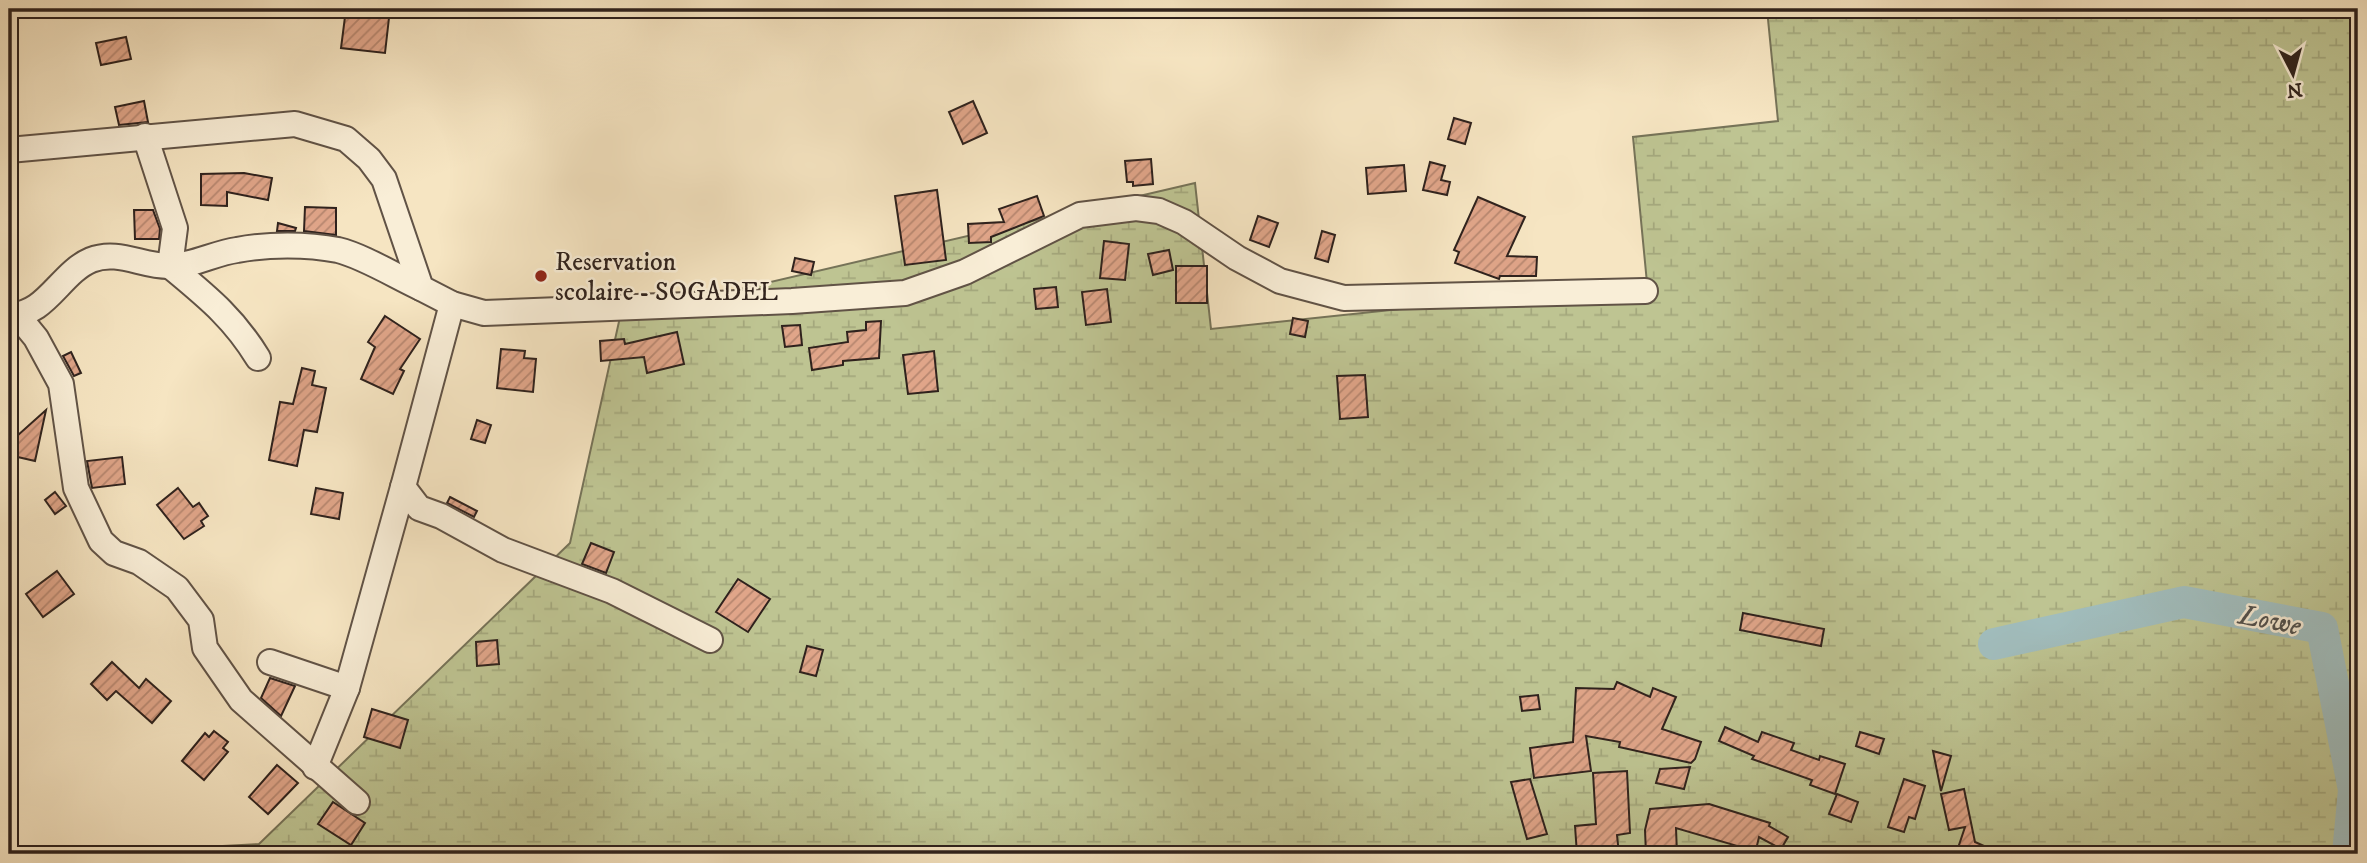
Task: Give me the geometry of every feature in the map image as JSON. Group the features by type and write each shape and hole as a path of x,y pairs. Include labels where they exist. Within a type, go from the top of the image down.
{"street":[{"path":"9,150 295,124 346,139 369,159 384,179 421,288"},
{"path":"145,136 175,228 170,266"},
{"path":"357,802 241,700 205,648 201,620 177,588 139,562 114,553 95,533 76,488 61,384 36,338 14,316 40,305 93,259 126,257 170,266 238,249 293,246 340,251 452,304 484,313 792,302 905,293 965,272 1080,215 1136,208 1159,211 1184,222 1237,258 1280,281 1344,298 1645,291"},
{"path":"170,266 223,310 239,327 258,358"},
{"path":"315,766 347,688 452,304"},
{"path":"403,487 419,508 441,516 503,550 612,591 710,640"},
{"path":"270,662 347,688"}],"green space":[{"path":"1767,9 2358,9 2358,854 69,854 259,844 570,543 620,317 1195,183 1211,329 1647,283 1633,137 1778,121"}],"building":[{"path":"346,9 390,9 385,53 341,48"},
{"path":"126,37 131,59 101,65 96,43"},
{"path":"144,101 148,122 119,125 115,107"},
{"path":"973,101 987,133 963,144 949,112"},
{"path":"1454,118 1471,123 1465,144 1448,139"},
{"path":"1151,159 1153,184 1133,186 1133,182 1127,182 1125,161"},
{"path":"1430,162 1445,166 1441,180 1450,182 1447,195 1423,190"},
{"path":"1404,165 1406,191 1368,194 1366,168"},
{"path":"244,173 272,178 268,200 227,192 227,206 201,205 201,174"},
{"path":"937,190 946,260 905,265 895,196"},
{"path":"1037,196 1044,216 991,237 991,242 969,243 968,224 1004,222 999,209"},
{"path":"1478,197 1525,217 1507,256 1537,257 1536,276 1500,276 1499,279 1455,263 1459,252 1454,250"},
{"path":"305,207 336,208 336,235 304,231"},
{"path":"134,210 153,210 160,229 159,239 135,239"},
{"path":"1258,216 1278,223 1269,247 1250,240"},
{"path":"278,223 296,228 295,231 277,231"},
{"path":"1322,231 1335,235 1328,262 1315,258"},
{"path":"1104,241 1129,244 1125,280 1100,278"},
{"path":"1169,250 1173,270 1153,275 1148,254"},
{"path":"795,258 814,262 811,275 792,271"},
{"path":"1176,266 1207,266 1207,303 1176,303"},
{"path":"1056,287 1058,307 1036,309 1034,289"},
{"path":"1107,289 1111,322 1086,325 1082,292"},
{"path":"385,316 420,339 400,369 404,371 393,394 361,379 375,347 368,342"},
{"path":"1293,318 1308,321 1305,337 1290,334"},
{"path":"881,321 879,358 843,361 843,365 812,370 809,348 848,342 847,332 866,330 866,322"},
{"path":"800,325 802,345 785,347 782,326"},
{"path":"677,332 684,364 647,373 644,357 601,361 600,341 624,339 625,344"},
{"path":"501,349 525,351 524,358 536,359 533,392 497,388"},
{"path":"934,351 938,391 908,394 903,355"},
{"path":"71,352 81,373 74,376 63,356"},
{"path":"302,368 315,371 312,385 326,388 317,432 304,430 297,466 269,460 280,402 293,404"},
{"path":"1365,375 1368,417 1340,419 1337,376"},
{"path":"46,410 35,461 9,455 14,436"},
{"path":"477,420 491,425 485,443 471,439"},
{"path":"122,457 125,484 92,488 87,461"},
{"path":"178,488 193,507 199,503 208,516 201,521 204,526 184,539 157,505"},
{"path":"316,488 343,493 339,519 311,514"},
{"path":"55,492 66,506 55,514 45,500"},
{"path":"450,497 477,511 474,517 447,503"},
{"path":"591,543 614,552 606,573 582,564"},
{"path":"57,571 74,594 43,617 26,594"},
{"path":"738,579 770,599 748,632 716,612"},
{"path":"1743,613 1824,629 1821,646 1740,630"},
{"path":"497,640 499,664 477,666 476,642"},
{"path":"807,646 823,650 816,676 800,672"},
{"path":"112,662 139,688 146,679 171,701 152,723 116,691 107,700 91,684"},
{"path":"270,678 295,686 281,716 261,698"},
{"path":"1617,682 1650,697 1653,688 1676,697 1662,729 1701,742 1695,759 1691,763 1619,747 1620,742 1586,736 1591,771 1534,778 1530,748 1573,742 1576,688 1614,689"},
{"path":"1538,695 1540,709 1522,711 1520,697"},
{"path":"372,709 408,720 400,748 364,737"},
{"path":"1725,727 1758,742 1762,732 1794,743 1791,750 1819,760 1820,756 1845,764 1835,794 1810,785 1812,780 1752,759 1754,756 1719,741"},
{"path":"214,731 228,742 223,748 228,752 204,780 182,761 205,733 209,737"},
{"path":"1860,732 1884,739 1879,754 1856,746"},
{"path":"1933,751 1951,756 1941,791"},
{"path":"277,765 298,783 268,814 249,797"},
{"path":"1690,767 1684,789 1656,783 1660,769"},
{"path":"1627,771 1630,833 1617,835 1619,854 1577,854 1575,826 1596,824 1593,773"},
{"path":"1530,779 1547,834 1527,839 1511,782"},
{"path":"1904,779 1925,786 1915,819 1909,817 1904,832 1888,827"},
{"path":"1964,789 1975,842 2002,854 1956,854 1965,827 1949,830 1941,794"},
{"path":"1837,794 1858,802 1851,822 1829,814"},
{"path":"333,802 365,823 351,845 318,824"},
{"path":"1709,804 1770,823 1769,826 1788,837 1781,849 1759,837 1755,854 1751,854 1739,851 1741,847 1676,828 1677,854 1646,854 1645,830 1650,809"}],"waterway":[{"name":"Lowe","path":"1994,644 2184,602 2322,628 2354,790 2348,854"}],"place":[{"name":"Reservation scolaire - SOGADEL","path":"541,276"}]}
